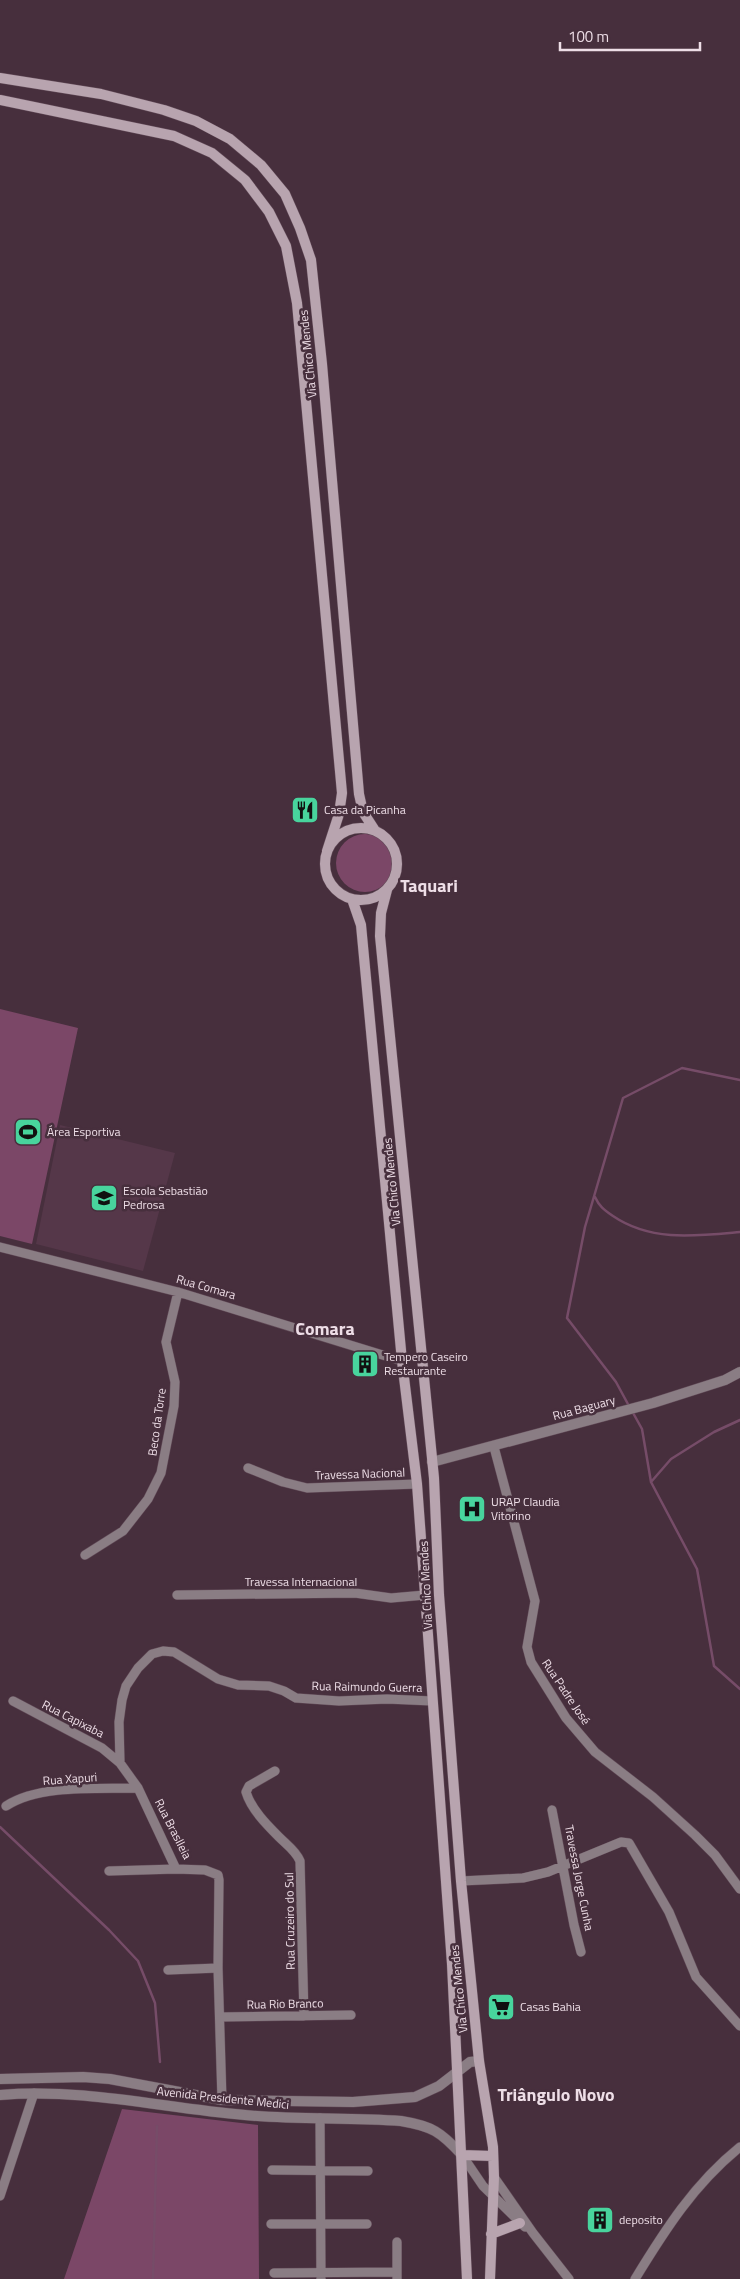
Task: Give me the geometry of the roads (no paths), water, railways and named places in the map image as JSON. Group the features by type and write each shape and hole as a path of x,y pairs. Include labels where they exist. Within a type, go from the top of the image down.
{"main road":[{"name":"Via Chico Mendes","path":"0,78 101,94 164,110 196,121 230,139 261,165 284,194 300,228 311,260 322,364 359,794 363,812 374,830"},
{"name":"Via Chico Mendes","path":"0,100 174,136 212,153 245,180 270,212 286,246 297,303 342,793 339,814 327,851"},
{"path":"355,828 374,830 386,837 395,849 398,863 395,878 387,890 376,897 363,900 352,899 335,890 329,882 324,862 327,851 333,840 343,832 355,828"},
{"name":"Via Chico Mendes","path":"387,890 381,913 380,936 432,1462 439,1595 461,1881 479,2061 487,2104 493,2156 494,2177 490,2279"},
{"name":"Via Chico Mendes","path":"352,899 361,925 402,1361 417,1484 452,1964 467,2279"},
{"path":"462,2155 493,2156"},
{"path":"491,2234 520,2223"}],"street":[{"name":"Rua Comara","path":"0,1247 178,1292 402,1361"},
{"name":"Beco da Torre","path":"85,1555 123,1530 148,1499 161,1473 174,1406 174,1382 166,1342 178,1292"},
{"name":"Rua Baguary","path":"432,1462 653,1403 725,1380 740,1372"},
{"name":"Rua Padre José","path":"494,1447 535,1601 527,1647 531,1662 566,1718 595,1752 652,1797 695,1835 715,1855 740,1889"},
{"name":"Travessa Nacional","path":"248,1468 282,1482 307,1488 417,1484"},
{"name":"Travessa Internacional","path":"177,1596 355,1593 391,1598 425,1596"},
{"name":"Rua Raimundo Guerra","path":"120,1763 120,1722 122,1700 126,1686 138,1668 152,1654 163,1651 174,1652 218,1679 238,1685 269,1686 284,1690 296,1698 339,1701 432,1700"},
{"name":"Rua Capixaba","path":"13,1701 102,1748 120,1763"},
{"name":"Rua Braslleia","path":"120,1763 138,1788 176,1869 205,1870 218,1875 218,1968 222,2100"},
{"name":"Rua Cruzeiro do Sul","path":"275,1771 249,1786 246,1792 249,1801 278,1836 298,1856 300,1861 303,1909 304,2016"},
{"name":"Rua Xapuri","path":"6,1806 21,1798 56,1790 138,1788"},
{"name":"Travessa Jorge Cunha","path":"552,1810 581,1952"},
{"path":"461,1881 523,1878 563,1867 621,1842 629,1842 669,1912 696,1977 740,2026"},
{"path":"109,1871 176,1869"},
{"path":"168,1970 218,1968"},
{"name":"Rua Rio Branco","path":"220,2017 350,2015"},
{"name":"Avenida Presidente Medici","path":"0,2079 83,2077 162,2088 222,2100 353,2102 419,2096 439,2086 470,2062 479,2061"},
{"path":"160,2104 162,2088"},
{"path":"0,2196 34,2093"},
{"name":"Avenida Presidente Medici","path":"0,2095 34,2093 100,2095 244,2115 286,2118 363,2118 426,2126 443,2135 462,2155"},
{"path":"320,2118 319,2224 321,2276"},
{"path":"635,2279 662,2233 697,2189 723,2161 740,2147"},
{"path":"462,2155 475,2176 493,2197 533,2233"},
{"path":"272,2170 368,2171"},
{"path":"494,2177 533,2233 569,2279"},
{"path":"271,2224 367,2224"},
{"path":"274,2273 321,2276 397,2275 397,2242"}],"waterway":[{"path":"629,1406 616,1382 567,1318 585,1227 623,1098 682,1068 740,1080"},
{"path":"595,1197 604,1210 610,1214 628,1224 658,1234 690,1236 740,1232"},
{"path":"632,1411 642,1429 651,1482 697,1569 714,1666 740,1689"},
{"path":"651,1482 671,1459 714,1432 740,1420"},
{"path":"0,1827 109,1930 138,1961 155,2003 160,2062"},
{"path":"153,2279 157,2126"}],"place":[{"name":"Casa da Picanha","path":"305,810"},
{"name":"Área Esportiva","path":"28,1132"},
{"name":"Escola Sebastião Pedrosa","path":"104,1198"},
{"name":"Tempero Caseiro Restaurante","path":"365,1364"},
{"name":"URAP Claudia Vitorino","path":"472,1509"},
{"name":"Casas Bahia","path":"501,2007"},
{"name":"deposito","path":"600,2220"}],"district":[{"name":"Taquari","path":"429,886"},
{"name":"Comara","path":"325,1329"},
{"name":"Triângulo Novo","path":"556,2095"}]}
